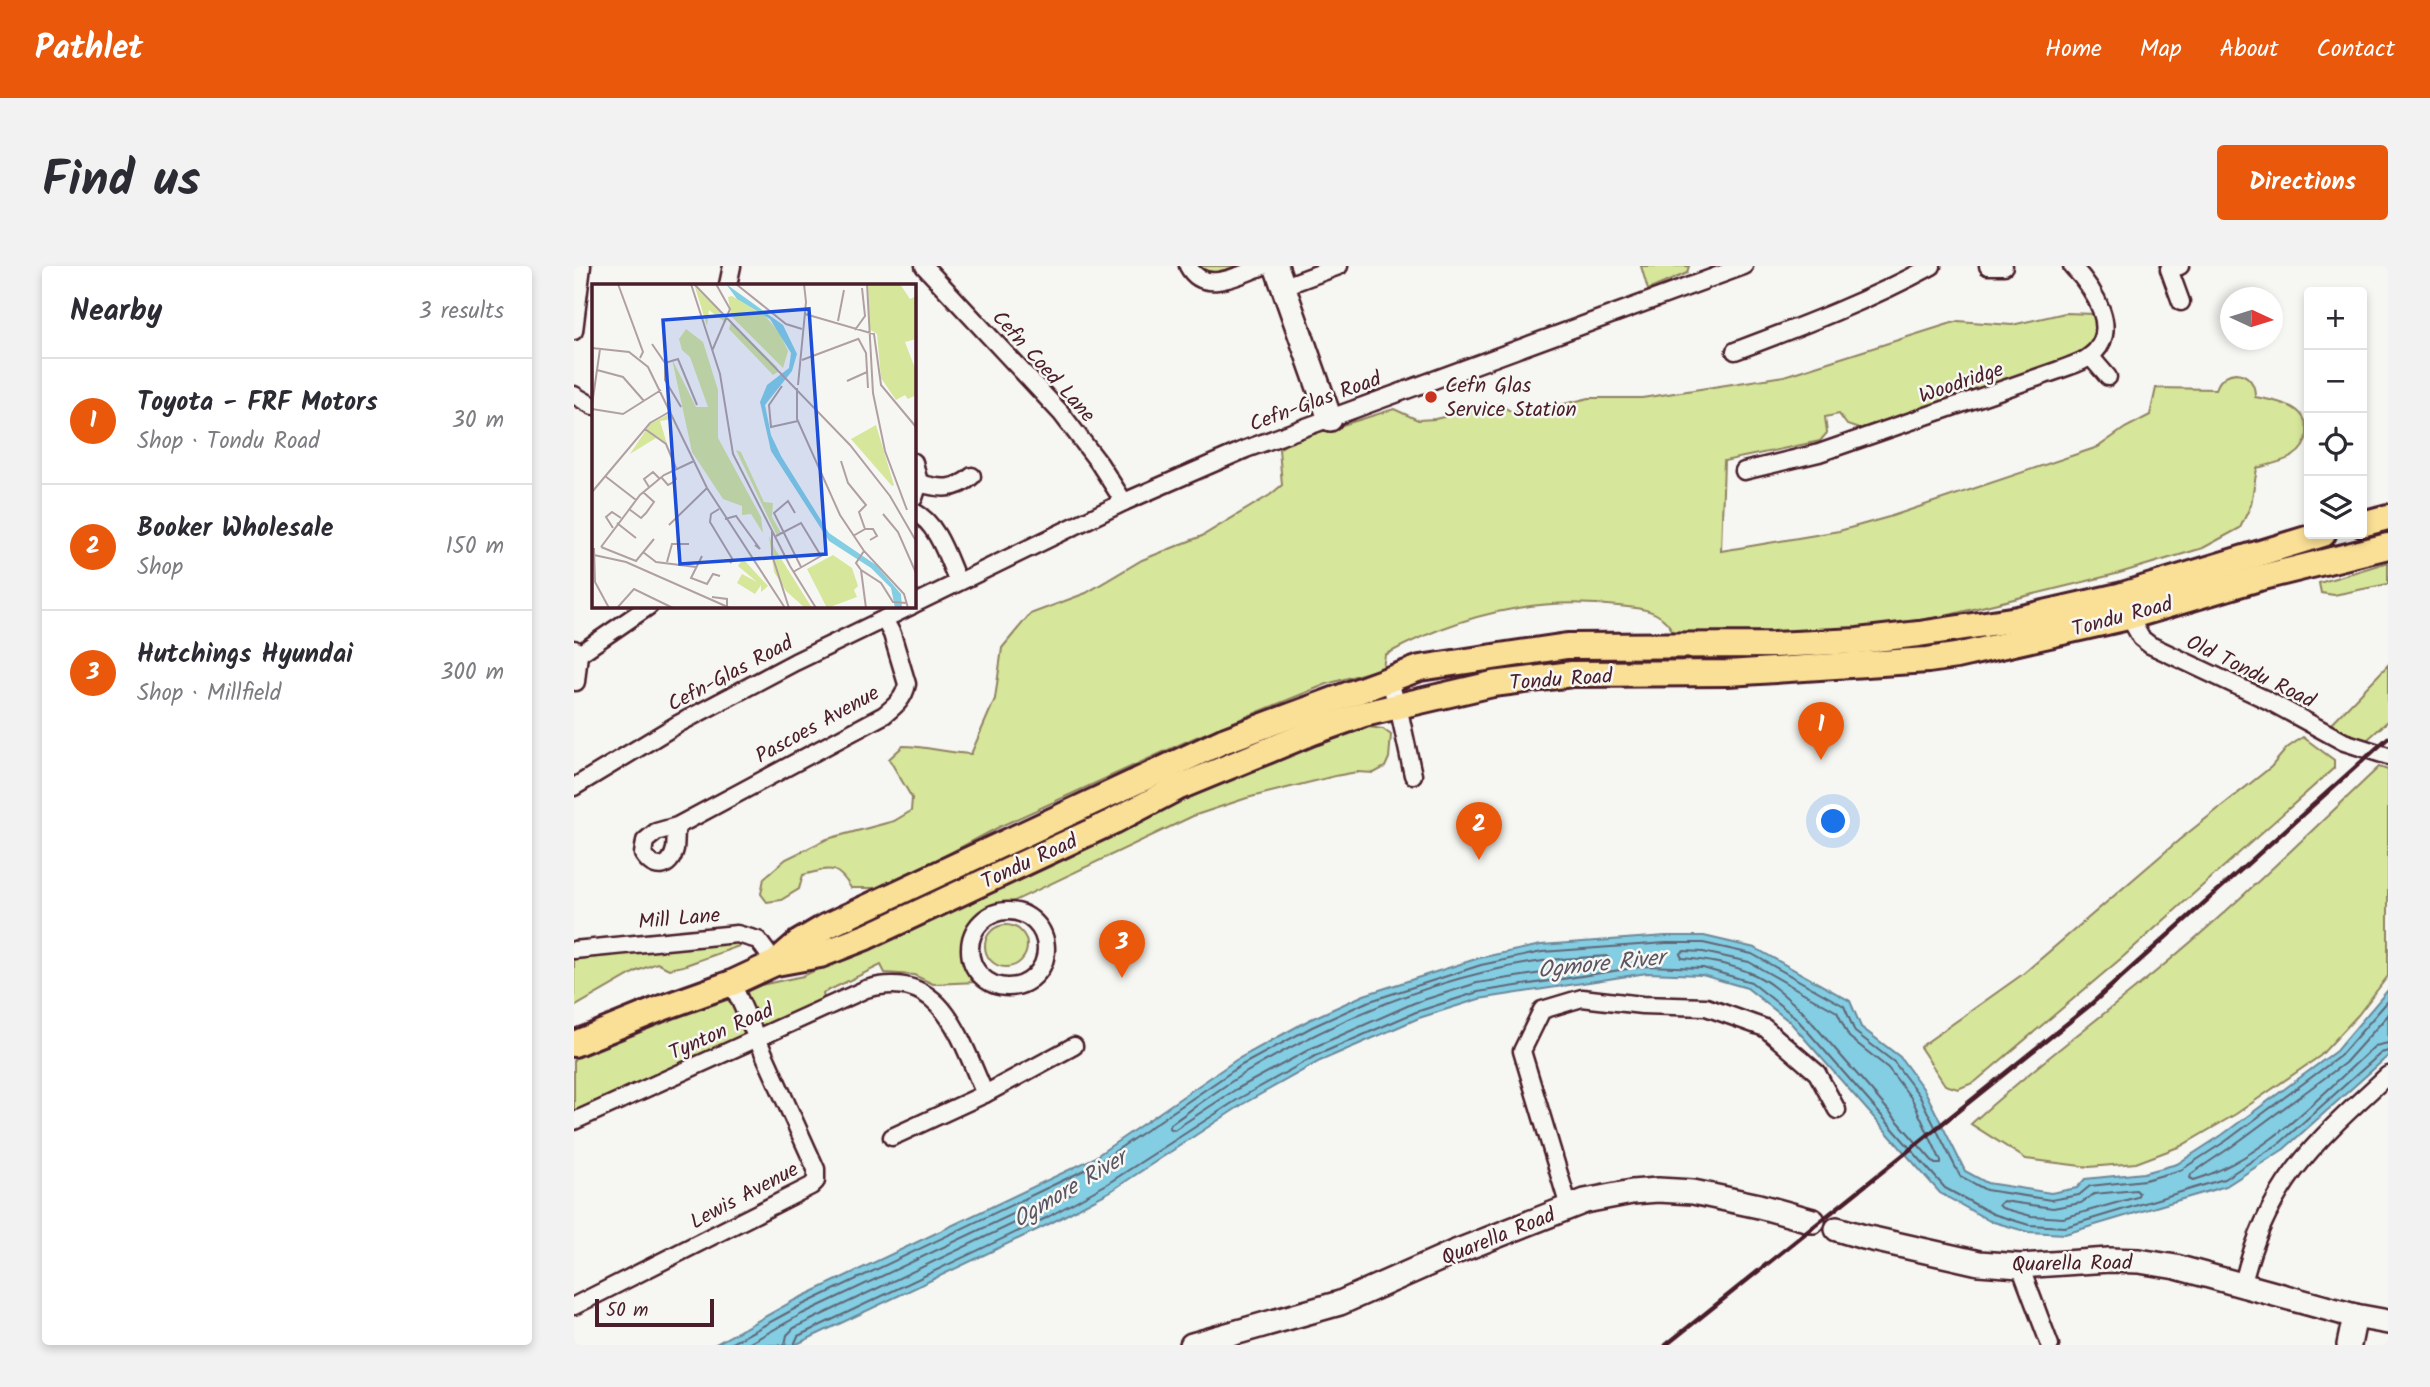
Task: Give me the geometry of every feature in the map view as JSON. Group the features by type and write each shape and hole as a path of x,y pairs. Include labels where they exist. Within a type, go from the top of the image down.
{"main road":[{"path":"2367,523 2388,517"},
{"name":"Tondu Road","path":"775,963 820,955 866,937 1114,821 1177,788 1364,714 1493,684 1572,674 1728,673 1956,656 2124,606 2309,539"},
{"name":"Tondu Road","path":"574,1044 662,1008 732,984 775,963 799,943 827,926 1211,747 1420,668 1567,646 1773,645 1919,635 2124,606 2259,578 2388,546"}],"street":[{"path":"574,331 582,266"},
{"path":"729,284 732,266"},
{"name":"Cefn Coed Lane","path":"924,266 1061,413 1099,463 1124,502"},
{"path":"1188,266 1198,279 1206,282 1264,266"},
{"path":"1330,419 1279,276 1339,266"},
{"name":"Cefn-Glas Road","path":"915,604 1124,502 1246,449 1709,272 1744,266"},
{"path":"1735,351 1819,318 1907,280 1932,266"},
{"path":"1988,266 2004,266"},
{"path":"2072,266 2092,289 2103,313 2104,337 2090,356 2108,377"},
{"path":"2172,267 2181,302"},
{"name":"Woodridge","path":"1744,471 1831,449 2059,370 2090,356"},
{"path":"574,396 592,405"},
{"path":"916,491 953,488 965,483 972,476"},
{"path":"915,513 927,520 933,529 958,582"},
{"name":"Old Tondu Road","path":"2124,606 2144,641 2158,649 2267,700 2344,742 2388,756"},
{"path":"576,682 576,652 647,607"},
{"name":"Cefn-Glas Road","path":"574,787 690,718 795,662 908,607"},
{"name":"Pascoes Avenue","path":"677,826 884,715 899,703 907,684 892,634 884,619"},
{"path":"1389,679 1413,775"},
{"path":"1011,911 1031,919 1039,928 1045,940 1044,960 1038,972 1026,983 1013,987 998,986 986,981 977,972 971,961 970,946 973,933 986,918 998,912 1011,911"},
{"name":"Mill Lane","path":"574,950 737,934 758,940 775,963"},
{"name":"Lewis Avenue","path":"574,1306 811,1186 816,1181 816,1169 732,984"},
{"name":"Tynton Road","path":"574,1121 866,989 888,986 917,988 937,1001 960,1039 985,1094"},
{"path":"1569,1208 1522,1051 1542,1010 1582,999 1706,1007 1765,1028 1817,1073 1838,1110"},
{"path":"892,1137 985,1094 1074,1046"},
{"path":"2243,1284 2250,1252 2266,1216 2295,1168 2323,1135 2388,1075"},
{"name":"Quarella Road","path":"1192,1345 1340,1303 1453,1253 1586,1201 1658,1190 1721,1197 1813,1221"},
{"name":"Quarella Road","path":"1837,1229 1979,1263 2020,1266 2139,1261 2176,1267 2355,1316 2388,1322"},
{"path":"2020,1266 2050,1345"},
{"path":"2349,1345 2355,1316"}],"green space":[{"path":"1195,266 1243,266 1210,277"},
{"path":"1641,266 1689,266 1687,273 1648,290"},
{"path":"2065,313 2095,314 2098,329 2093,341 2070,358 1859,429 1847,425 1839,414 1825,417 1827,433 1820,441 1724,461 1721,551 1839,531 1889,517 2098,447 2150,415 2156,388 2216,389 2220,381 2233,373 2245,376 2251,381 2255,397 2290,406 2303,417 2304,444 2293,456 2257,468 2251,505 2240,528 2203,548 2116,574 1908,625 1840,632 1677,637 1659,616 1636,608 1557,604 1498,612 1469,619 1413,641 1385,655 1383,668 1327,684 1194,738 1001,826 884,888 851,888 836,871 825,870 803,875 799,889 781,900 767,902 761,894 764,878 786,859 827,839 894,821 911,811 912,798 889,759 903,746 971,754 995,699 1002,648 1030,614 1086,593 1142,560 1202,536 1270,495 1282,485 1279,449 1291,441 1394,409 1418,420 1435,419 1499,404 1512,412 1539,410 1589,398 1642,398 1784,376 1958,321 2012,325"},
{"path":"2388,562 2388,584 2334,595 2321,593 2319,583"},
{"path":"2388,665 2388,721 2367,740 2336,731 2330,725"},
{"path":"1361,726 1383,729 1391,735 1389,758 1385,767 1374,773 1357,772 1335,776 1247,798 1193,816 987,914 969,938 968,953 976,982 933,984 914,975 885,973 881,965 823,993 824,998 771,1024 756,1027 745,995 751,987 803,976 1183,797"},
{"path":"2303,737 2334,760 2334,768 2124,956 1975,1082 1958,1089 1945,1085 1920,1047 2023,974 2179,840 2271,767 2287,748"},
{"path":"2379,767 2388,770 2388,976 2358,1015 2320,1056 2236,1114 2181,1146 2136,1163 2089,1167 2026,1159 1971,1124 2204,930"},
{"path":"1006,925 1021,931 1027,946 1021,961 1006,967 991,961 985,946 991,931"},
{"path":"668,938 739,942 739,946 669,969 657,963 637,971 574,1007 574,940"},
{"path":"725,997 740,1020 745,1035 742,1038 574,1113 574,1056 665,1017"}],"water":[{"name":"Ogmore River","path":"1704,936 1755,948 1850,1001 1861,1027 1900,1057 1925,1091 1965,1171 1987,1183 2051,1193 2077,1188 2085,1179 2144,1173 2177,1164 2222,1135 2336,1051 2388,990 2388,1056 2284,1149 2226,1186 2065,1234 2028,1232 1990,1221 1940,1193 1790,1022 1747,988 1702,975 1647,973 1479,999 1419,1018 1320,1061 1243,1104 1111,1191 1049,1224 795,1345 714,1345 795,1300 1092,1159 1236,1060 1309,1020 1364,995 1479,958 1541,945"}],"railway":[{"path":"1666,1345 2089,1006 2388,738"}],"place":[{"name":"Cefn Glas Service Station","path":"1431,397"},
{"name":"Toyota - FRF Motors","path":"1821,760"},
{"name":"Booker Wholesale","path":"1479,860"},
{"name":"Hutchings Hyundai","path":"1122,978"}]}
